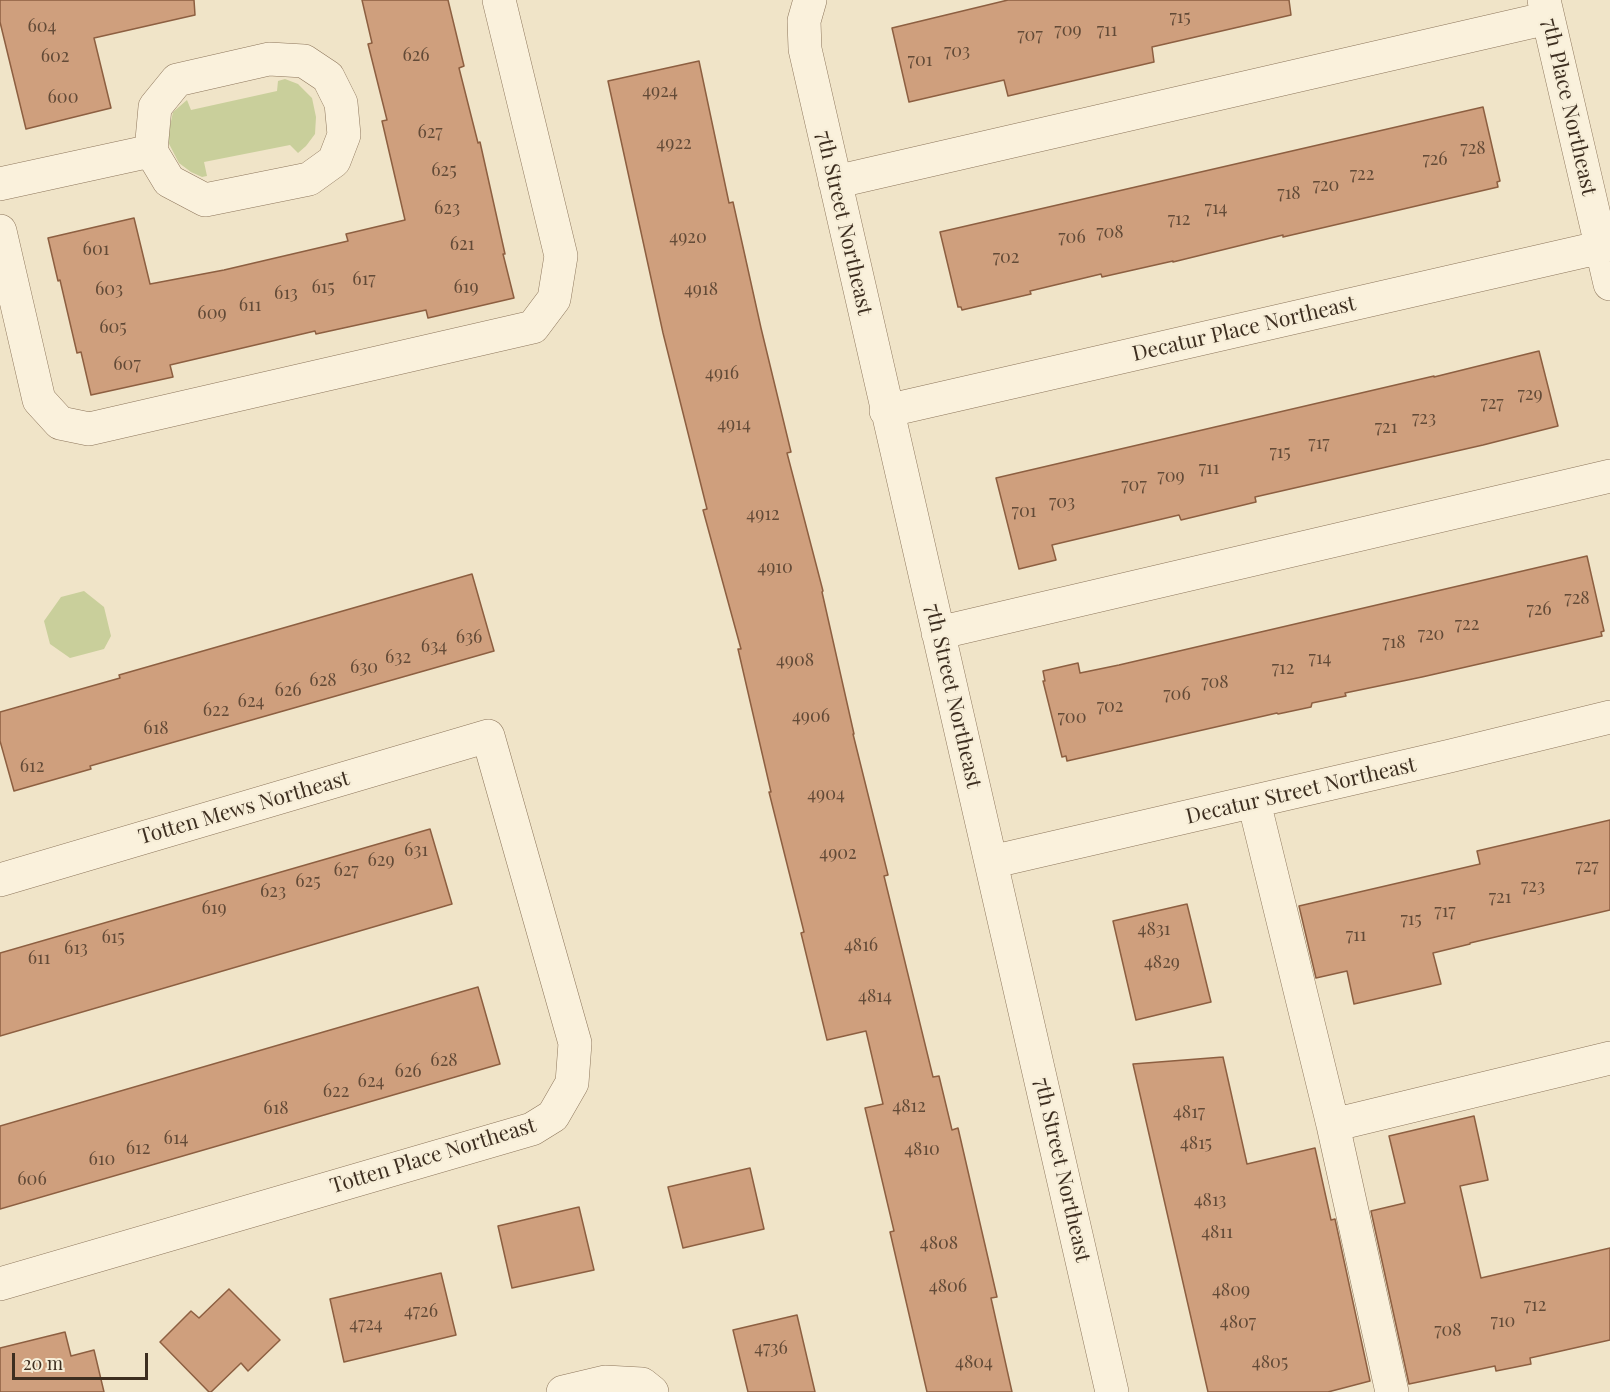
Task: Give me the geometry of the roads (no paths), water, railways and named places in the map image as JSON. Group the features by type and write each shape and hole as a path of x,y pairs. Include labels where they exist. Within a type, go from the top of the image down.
{"street":[{"path":"0,231 39,399 60,423 89,429 533,327 554,300 561,256 499,0"},
{"name":"7th Street Northeast","path":"810,0 804,21 805,49 1112,1392"},
{"path":"835,182 1546,9"},
{"name":"7th Place Northeast","path":"1546,9 1610,284"},
{"path":"269,58 304,61 328,77 341,103 344,135 334,161 309,179 206,200 170,181 151,151 155,106 177,81 269,58"},
{"path":"0,184 151,151"},
{"name":"Decatur Place Northeast","path":"886,411 1602,248"},
{"path":"938,633 1610,476"},
{"name":"Decatur Street Northeast","path":"991,862 1610,717"},
{"name":"Totten Mews Northeast","path":"0,880 488,736"},
{"name":"Totten Place Northeast","path":"0,1284 532,1129 552,1116 572,1083 575,1043 488,736"},
{"path":"1254,802 1333,1125 1392,1392"},
{"path":"1333,1125 1610,1058"},
{"path":"563,1392 605,1382 642,1384 652,1392"}]}
